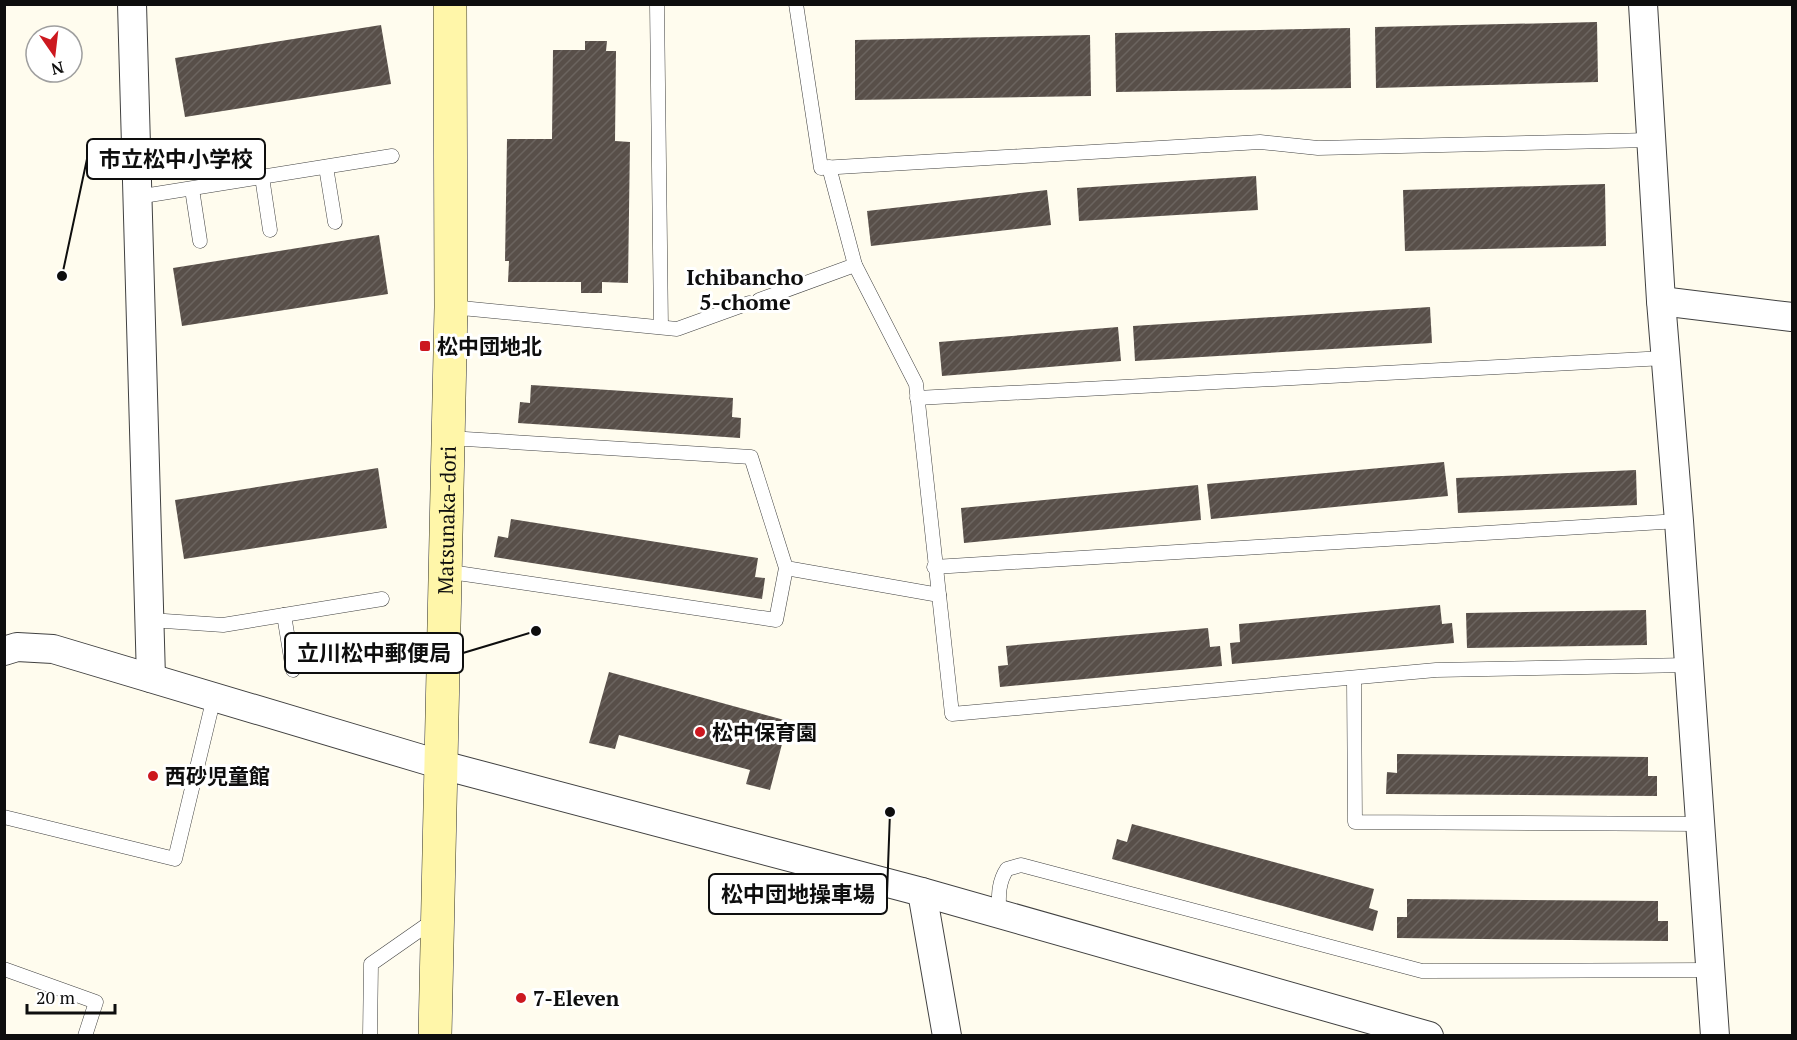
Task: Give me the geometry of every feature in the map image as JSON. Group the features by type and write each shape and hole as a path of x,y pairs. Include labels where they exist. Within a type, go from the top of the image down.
{"street":[{"path":"132,4 151,678"},
{"name":"Matsunaka-dori","path":"435,1035 447,437 452,307 450,4"},
{"path":"1643,4 1661,301 1679,521 1715,1035"},
{"path":"1661,301 1792,317"},
{"path":"4,651 17,647 53,649 442,765 922,892 1429,1035"},
{"path":"922,892 947,1035"}],"lane":[{"path":"657,4 660,327"},
{"path":"796,4 821,168 1260,142 1318,148 1650,140"},
{"path":"137,197 392,156"},
{"path":"326,167 335,222"},
{"path":"830,167 855,265 916,384 934,567 952,714 1436,670 1688,665"},
{"path":"262,177 270,230"},
{"path":"192,189 200,241"},
{"path":"452,307 677,329 855,265"},
{"path":"917,398 1665,358"},
{"path":"444,571 776,621 786,568 751,457 447,437"},
{"path":"934,567 1679,521"},
{"path":"786,568 939,595"},
{"path":"150,620 223,625 382,599"},
{"path":"284,615 292,670"},
{"path":"1354,679 1355,822 1700,824"},
{"path":"4,817 175,859 214,697"},
{"path":"999,915 999,885 1003,875 1006,869 1021,865 1422,971 1712,970"},
{"path":"370,1035 371,964 424,927 437,927"},
{"path":"4,969 96,1002 85,1035"}],"building":[{"path":"1597,22 1598,82 1376,88 1375,27"},
{"path":"381,25 391,84 185,117 175,58"},
{"path":"1350,28 1351,88 1116,92 1115,33"},
{"path":"1090,35 1091,96 855,100 855,40"},
{"path":"585,41 607,41 606,51 616,51 615,141 630,142 628,283 602,282 602,293 581,293 581,282 508,282 509,261 505,261 507,139 552,139 553,50 585,50"},
{"path":"1256,176 1258,210 1079,221 1077,188"},
{"path":"1605,184 1606,246 1405,251 1403,190"},
{"path":"1047,190 1051,225 871,246 867,211"},
{"path":"379,235 388,294 182,326 173,268"},
{"path":"1430,307 1432,343 1135,361 1133,326"},
{"path":"1118,327 1121,361 942,376 939,342"},
{"path":"531,385 733,398 732,417 741,418 740,438 518,423 520,402 530,403"},
{"path":"1444,462 1448,496 1211,519 1207,484"},
{"path":"378,468 387,528 184,559 175,500"},
{"path":"1636,470 1637,505 1458,513 1456,478"},
{"path":"1198,485 1201,520 964,543 961,508"},
{"path":"511,519 758,558 755,577 765,578 762,599 494,557 498,536 508,538"},
{"path":"1440,605 1442,624 1452,623 1454,643 1232,664 1230,643 1240,642 1239,624"},
{"path":"1646,610 1647,645 1467,648 1466,613"},
{"path":"1208,628 1210,647 1220,646 1222,666 1000,687 998,666 1008,665 1006,646"},
{"path":"609,672 788,721 770,790 746,784 750,770 619,735 615,749 589,743"},
{"path":"1397,754 1648,757 1648,776 1657,776 1657,796 1386,794 1387,772 1397,773"},
{"path":"1132,824 1374,889 1369,908 1378,911 1373,931 1112,859 1117,839 1127,842"},
{"path":"1407,899 1658,901 1658,921 1668,921 1668,941 1397,938 1397,917 1407,917"}],"place":[{"name":"市立松中小学校","path":"62,276"},
{"name":"松中団地北","path":"425,346"},
{"name":"立川松中郵便局","path":"536,631"},
{"name":"松中保育園","path":"700,732"},
{"name":"西砂児童館","path":"153,776"},
{"name":"松中団地操車場","path":"890,812"},
{"name":"7-Eleven","path":"521,998"}],"district":[{"name":"Ichibancho 5-chome","path":"745,288"}]}
